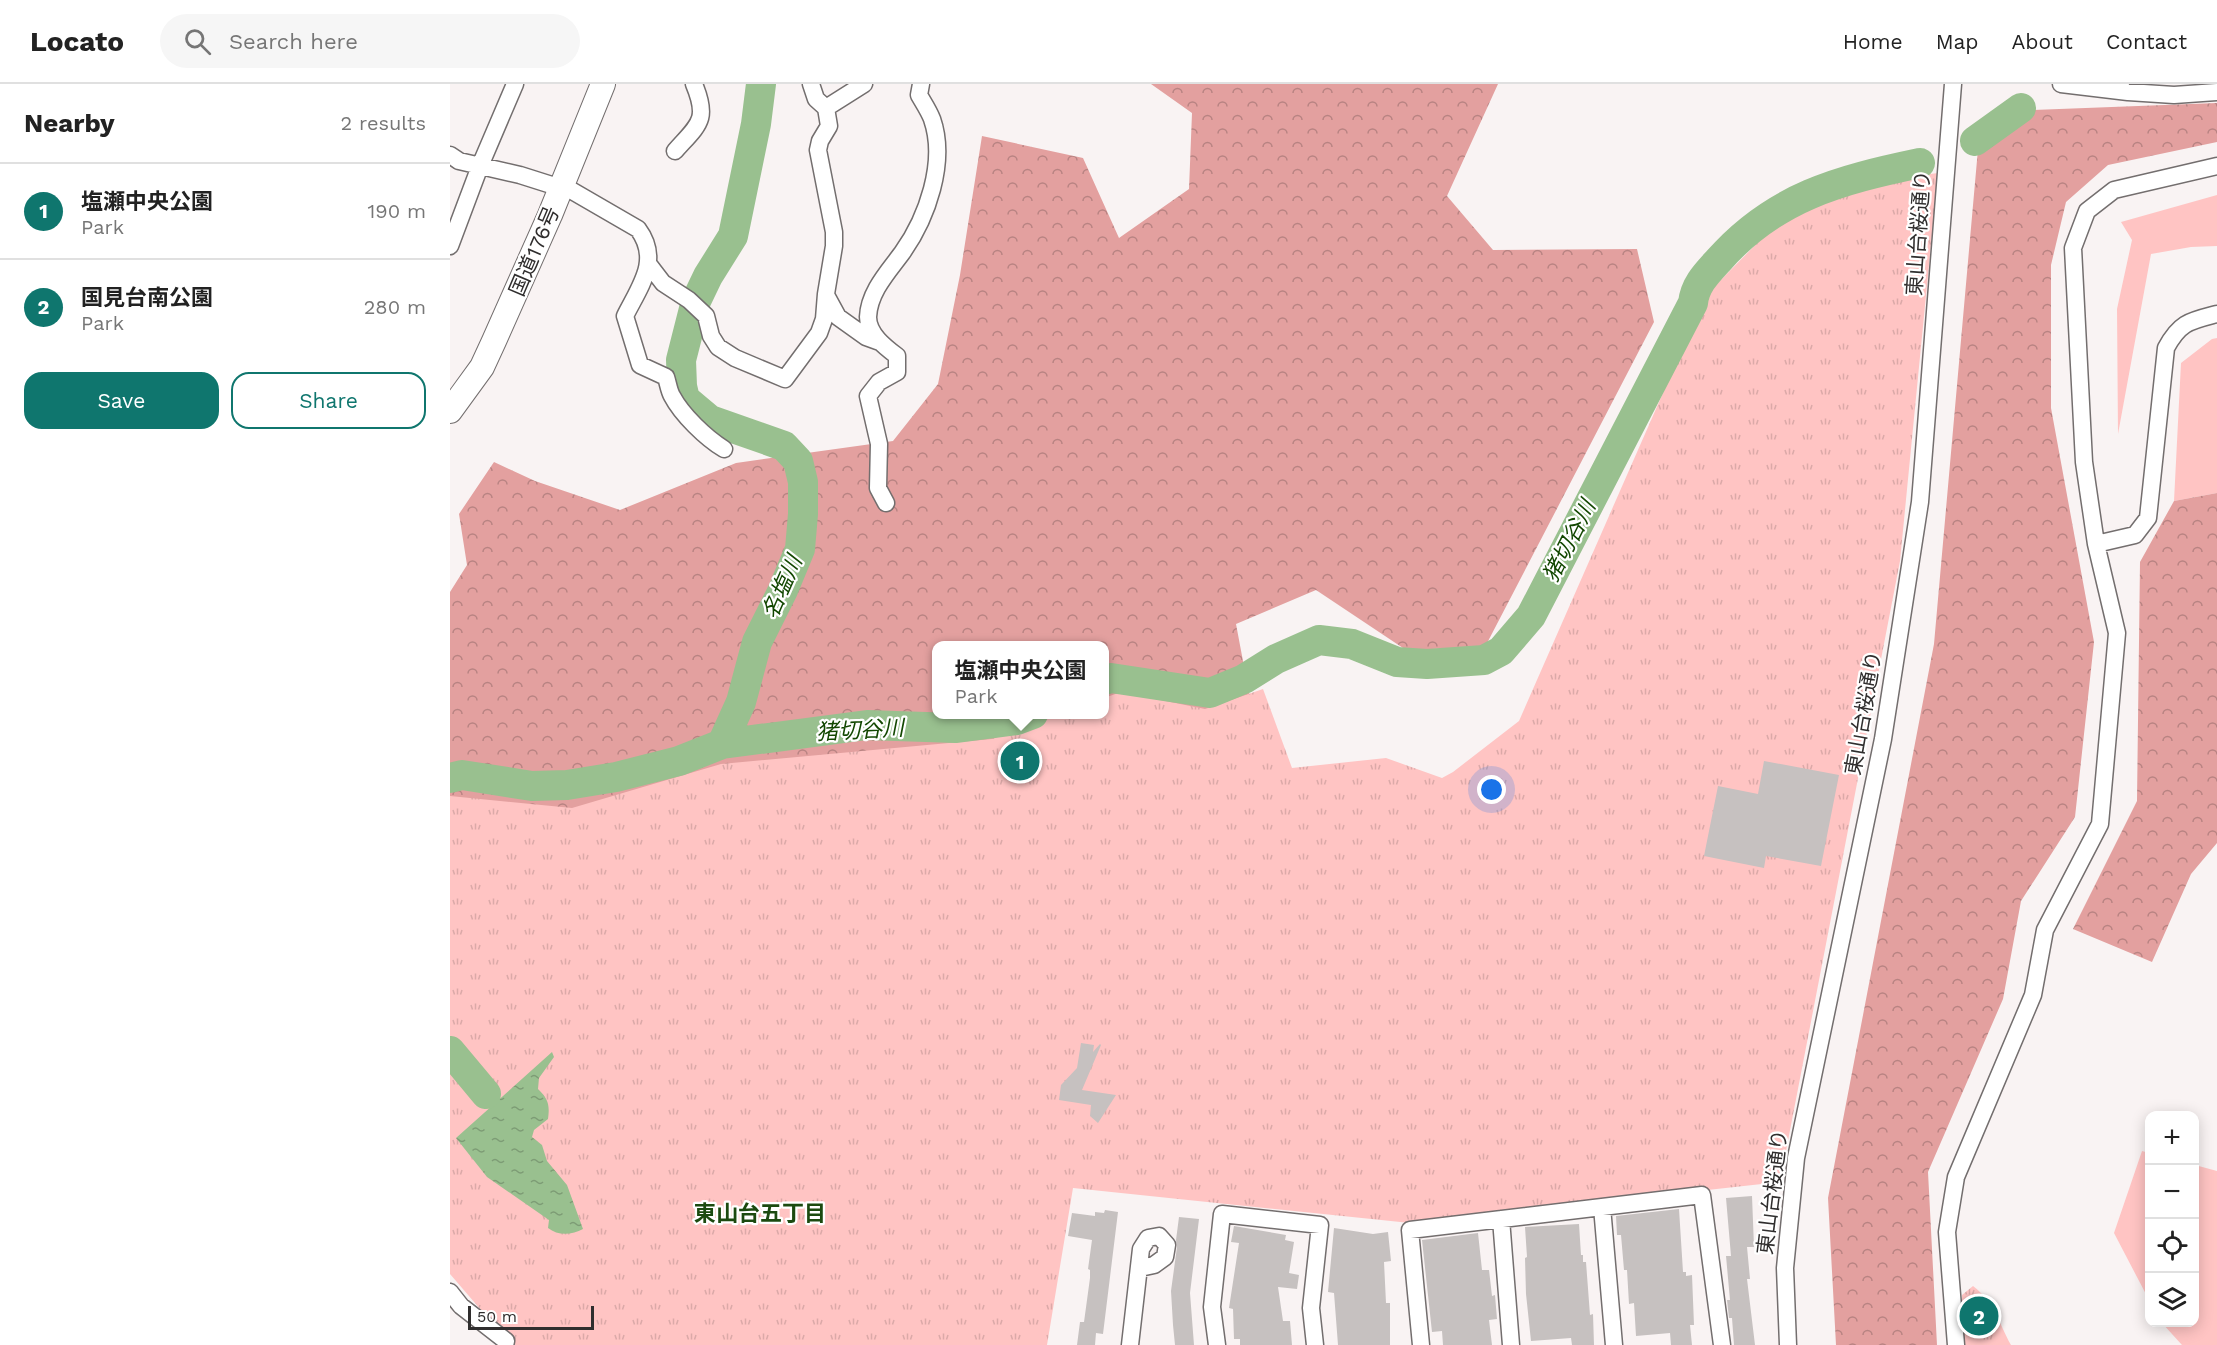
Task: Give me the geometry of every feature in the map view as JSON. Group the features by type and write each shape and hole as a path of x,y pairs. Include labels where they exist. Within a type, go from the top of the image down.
{"highway":[{"name":"国道176号","path":"450,411 482,367 562,187 602,84"}],"street":[{"path":"450,246 480,166 515,84"},
{"path":"675,151 695,128 701,117 703,105 694,84"},
{"path":"450,155 459,161 562,187 638,229 645,238 650,266 663,284 690,300 706,316 711,336 718,347 735,358 785,380 819,333 824,319 834,246 834,232 818,150 820,141 829,126 826,108 816,99 811,84"},
{"path":"826,108 864,84"},
{"path":"877,340 868,319 874,292 915,235 932,195 937,146 932,118 919,95 921,84"},
{"name":"東山台桜通り","path":"1788,1345 1785,1268 1796,1158 1883,739 1920,502 1953,84"},
{"path":"2061,84 2174,95 2217,92"},
{"path":"1956,1345 1947,1232 1956,1177 2033,995 2045,930 2100,824 2117,633 2096,544 2084,462 2073,248 2087,211 2115,190 2217,166"},
{"path":"650,266 625,316 640,365 666,377 672,396 681,409 708,439 724,448"},
{"path":"826,294 838,317 866,337 877,340 897,356 897,372 879,382 868,396 879,444 878,488 886,503"},
{"path":"2096,544 2134,535 2148,518 2166,348 2171,338 2188,321 2217,314"},
{"path":"1421,1345 1410,1230 1702,1196 1722,1345"},
{"path":"1602,1207 1614,1345"},
{"path":"1216,1345 1212,1307 1222,1214 1320,1225 1311,1308 1314,1345"},
{"path":"1501,1219 1512,1345"},
{"path":"1130,1345 1140,1268"},
{"path":"450,1292 461,1306 506,1341 505,1345"}],"green space":[{"path":"1151,84 1498,84 1447,196 1493,250 1637,249 1654,322 1485,647 1406,650 1316,590 1236,624 1256,730 450,1035 450,592 467,565 459,514 494,462 535,481 620,510 736,463 893,441 938,384 960,275 982,136 1083,158 1119,238 1189,189 1192,113"},
{"path":"2217,103 2217,142 2108,165 2066,202 2051,265 2051,408 2094,642 2075,817 2021,901 2003,999 1928,1172 1937,1345 1836,1345 1828,1198 1934,644 1978,149 2033,110"},
{"path":"1938,173 1900,561 1780,1182 1410,1223 1073,1188 1047,1345 511,1345 450,1274 450,796 572,808 721,764 992,739 1048,719 1109,719 1109,696 1121,692 1205,709 1263,689 1292,768 1386,758 1442,778 1519,721 1706,295 1774,226 1866,182"},
{"path":"2217,195 2217,246 2191,247 2151,254 2118,434 2117,309 2132,240 2121,222"},
{"path":"2217,338 2217,493 2174,501 2181,363 2212,339"},
{"path":"2217,493 2217,843 2191,874 2152,962 2073,929 2137,801 2140,562 2174,501"},
{"path":"2142,1151 2145,1152 2145,1292 2114,1233"},
{"path":"2199,1166 2217,1171 2217,1345 2182,1345 2166,1327 2199,1327"},
{"path":"1973,1286 1991,1306 2011,1345 1965,1345 1962,1328 1962,1295"}],"water":[{"path":"552,1052 554,1057 539,1078 538,1089 548,1102 548,1119 534,1130 532,1137 542,1145 547,1161 567,1185 583,1229 570,1233 556,1232 548,1228 549,1220 487,1177 456,1138"}],"building":[{"path":"1764,761 1839,775 1821,866 1766,856 1764,868 1704,856 1718,786 1758,794"},
{"path":"1081,1043 1094,1045 1093,1052 1101,1045 1082,1090 1116,1095 1098,1123 1090,1116 1091,1105 1059,1100 1061,1085 1077,1068"},
{"path":"1752,1196 1754,1247 1747,1247 1750,1279 1747,1279 1755,1345 1734,1345 1732,1318 1729,1318 1727,1300 1730,1300 1726,1256 1731,1256 1726,1198"},
{"path":"1679,1209 1683,1272 1686,1272 1686,1276 1692,1275 1694,1325 1690,1325 1692,1345 1671,1345 1670,1333 1636,1336 1634,1303 1629,1304 1627,1270 1624,1270 1621,1235 1617,1235 1616,1216"},
{"path":"1105,1210 1118,1212 1103,1334 1096,1333 1095,1345 1077,1345 1080,1322 1084,1322 1092,1240 1068,1236 1072,1213 1095,1216 1095,1212 1104,1213"},
{"path":"1179,1217 1199,1219 1190,1293 1194,1345 1175,1345 1171,1291"},
{"path":"1579,1224 1581,1255 1583,1255 1583,1262 1586,1262 1590,1315 1593,1314 1594,1345 1572,1345 1571,1338 1531,1341 1526,1294 1525,1227"},
{"path":"1234,1226 1286,1235 1285,1240 1294,1242 1289,1273 1299,1275 1297,1289 1278,1287 1283,1321 1290,1321 1292,1345 1240,1345 1240,1339 1234,1339 1233,1309 1229,1308 1239,1243 1231,1242"},
{"path":"1334,1228 1373,1234 1388,1232 1391,1261 1384,1262 1386,1303 1390,1303 1390,1345 1338,1345 1334,1293 1328,1292"},
{"path":"1478,1233 1482,1270 1489,1270 1492,1296 1495,1295 1497,1319 1489,1320 1492,1345 1443,1345 1442,1331 1432,1332 1422,1240"}],"waterway":[{"name":"名塩川","path":"722,744 741,702 757,642 800,549 803,514 803,482 798,461 784,446 710,420 685,399 682,386 681,360 696,301 708,276 733,236 756,124 761,84"},
{"name":"猪切谷川","path":"1975,141 2021,108"},
{"name":"猪切谷川","path":"1109,679 1210,693 1244,679 1276,659 1319,640 1352,644 1397,662 1427,664 1484,660 1501,651 1531,616 1693,303 1699,285 1709,271 1739,239 1785,206 1810,194 1862,176 1920,163"},
{"name":"猪切谷川","path":"450,778 462,775 532,786 567,785 616,777 679,761 722,744 867,725 955,728 1020,719"},
{"path":"450,1051 486,1094"}],"place":[{"name":"塩瀬中央公園","path":"1020,761"},
{"name":"国見台南公園","path":"1979,1316"}],"district":[{"name":"東山台五丁目","path":"760,1213"}]}
